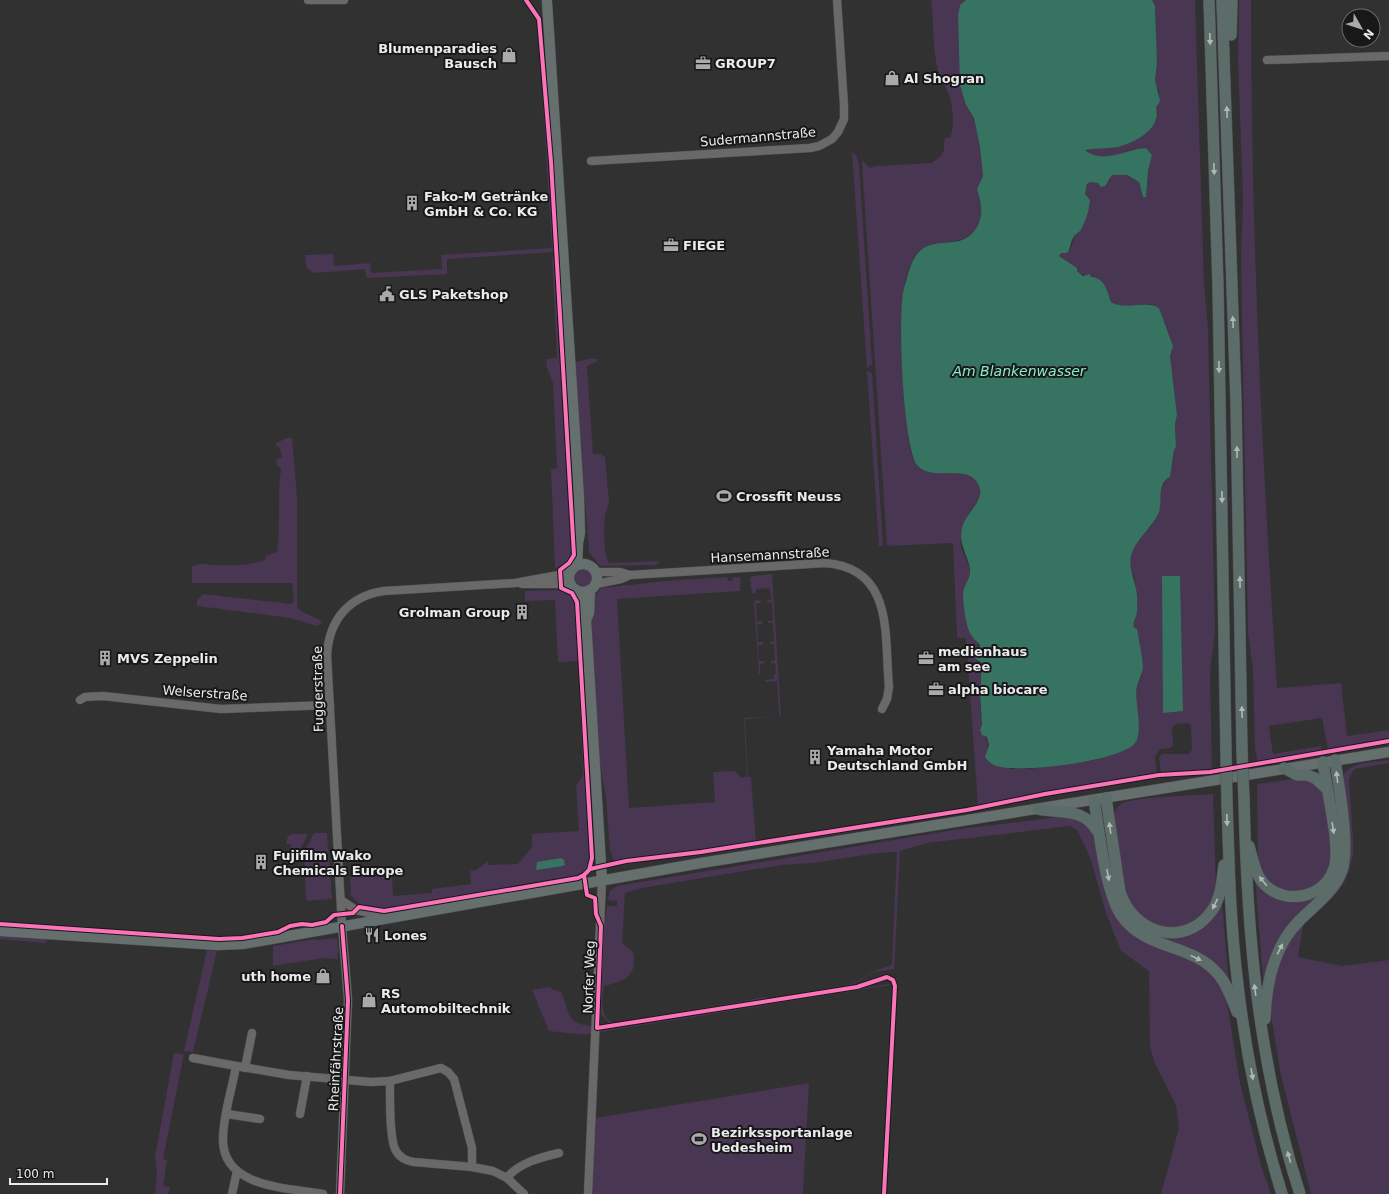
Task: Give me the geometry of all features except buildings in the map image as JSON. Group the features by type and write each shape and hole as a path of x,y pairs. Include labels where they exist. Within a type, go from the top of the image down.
{"highway":[{"path":"1209,0 1218,286 1228,839 1237,978 1258,1106 1282,1194"},
{"path":"1222,0 1226,80 1236,402 1242,750 1247,897 1253,975 1265,1056 1284,1140 1300,1194"},
{"path":"1226,80 1231,45 1232,0"},
{"path":"1265,1056 1267,987 1276,956 1286,938 1298,922 1334,886 1343,868 1344,840 1335,760"},
{"path":"1244,828 1256,871 1265,884 1275,892 1288,896 1297,897 1315,892 1328,881 1336,864 1335,843 1323,762"},
{"path":"1284,768 1297,775 1307,775 1315,778 1327,789"},
{"path":"1106,798 1122,900 1136,919 1154,930 1168,932 1182,931 1195,926 1212,911 1221,889 1228,839"},
{"path":"1094,800 1112,896 1122,916 1135,930 1145,937 1194,957 1214,970 1226,986 1246,1036"},
{"path":"1038,809 1081,814 1091,822 1100,837"}],"main road":[{"path":"546,1 580,533 578,543 593,587 589,613 586,620"},
{"path":"587,567 570,573 570,584 579,592 582,613 586,620 602,880"},
{"path":"579,592 593,587"},
{"path":"0,931 224,945 243,944 602,880 1389,752"}],"street":[{"path":"308,0 344,0"},
{"name":"Sudermannstraße","path":"590,161 810,148 826,143 842,126 845,112 837,0"},
{"path":"1267,60 1389,56"},
{"name":"Hansemannstraße","path":"593,587 630,575 819,563 837,564 858,572 875,590 883,612 889,687 887,699 882,709"},
{"name":"Hansemannstraße","path":"587,567 630,575"},
{"name":"Fuggerstraße","path":"342,926 327,655 330,636 337,618 352,603 366,595 384,591 515,583 570,573"},
{"name":"Fuggerstraße","path":"515,583 525,585 570,584"},
{"name":"Welserstraße","path":"80,700 85,697 103,696 221,708 330,705"},
{"name":"Norfer Weg","path":"588,1194 602,880"},
{"path":"341,900 356,910 392,917"},
{"name":"Rheinfährstraße","path":"340,1194 348,1000 342,926"},
{"path":"246,1068 252,1033"},
{"path":"193,1058 246,1068 306,1076 390,1082 436,1069 444,1069 454,1079 472,1148 472,1167"},
{"path":"236,1066 226,1114 223,1144 228,1159 237,1171 250,1180 323,1194"},
{"path":"300,1114 306,1076"},
{"path":"390,1082 393,1145 396,1152 408,1161 472,1167 493,1171 507,1178 524,1194"},
{"path":"226,1114 260,1120"},
{"path":"507,1178 513,1171 523,1166 547,1156 559,1153"},
{"path":"232,1194 237,1171"}],"shaded area":[{"path":"931,0 966,0 960,5 958,15 966,105 974,118 980,146 983,176 977,189 981,202 981,212 977,227 971,234 963,239 936,244 919,251 913,259 907,275 901,312 901,353 908,438 914,459 917,465 923,470 963,474 972,477 978,482 981,491 980,496 963,532 961,547 970,568 968,581 964,589 975,640 979,646 982,658 980,705 982,725 980,730 988,742 986,757 1011,769 1030,769 1095,760 1137,707 1137,686 1142,675 1133,622 1136,613 1135,581 1130,566 1133,550 1153,524 1158,513 1161,490 1166,480 1170,477 1174,450 1176,447 1175,424 1177,415 1170,356 1173,346 1159,308 1150,304 1121,306 1111,302 1102,282 1079,273 1077,268 1059,256 1061,253 1070,250 1075,235 1080,231 1090,206 1090,200 1085,194 1087,185 1091,182 1109,182 1112,175 1127,175 1139,182 1143,197 1146,197 1148,171 1152,155 1134,149 1115,156 1103,157 1091,154 1085,150 1158,114 1156,107 1159,91 1155,82 1157,62 1155,46 1156,17 1152,0 1195,0 1204,284 1208,328 1215,632 1210,672 1212,770 1161,774 1159,757 1162,754 1188,754 1192,750 1191,726 1188,723 1176,724 1172,728 1173,746 1170,748 1160,749 1155,757 1157,774 1062,789 978,806 966,638 957,638 953,543 887,546 862,163 863,161 870,168 875,166 931,163 941,156 944,150 944,140 946,138 950,138 953,128 952,105 940,77 936,61"},
{"path":"1239,0 1251,0 1253,172 1258,344 1277,688 1341,683 1347,736 1389,730 1389,740 1328,750 1322,718 1269,726 1273,754 1321,746 1321,751 1257,763 1255,751 1253,670 1248,633 1241,256 1243,200 1238,59"},
{"path":"538,25 547,125 555,252 447,259 447,274 368,278 366,277 365,269 315,273 309,270 305,255 333,254 334,266 370,263 371,273 442,269 441,255 552,248"},
{"path":"548,100 569,408 576,553 575,553 573,499"},
{"path":"852,151 857,157 859,165 872,364 867,368"},
{"path":"552,257 556,257 573,555 563,565 555,568 551,469 557,468 553,383 547,368 546,359 557,358"},
{"path":"588,359 598,359 598,361 587,366 593,454 600,454 605,457 609,502 605,515 605,553 609,563 660,561 656,565 600,566 590,553 588,553 589,550 574,366 576,362"},
{"path":"867,371 872,373 883,546 879,546"},
{"path":"287,438 292,438 297,497 297,606 301,611 322,622 318,626 290,618 197,606 197,600 203,594 291,604 294,602 292,583 192,583 192,567 195,565 233,565 254,563 265,560 266,556 277,552 281,469 277,465 276,460 282,457 276,443"},
{"path":"579,569 587,569 592,574 590,585 587,587 579,587 574,582 574,574"},
{"path":"772,574 781,716 745,719 748,777 751,777 756,843 615,862 610,851 606,798 600,765 590,604 593,603 595,596 601,588 666,581 727,577 728,581 733,580 733,577 741,578 740,591 617,599 629,808 715,802 713,772 735,771 741,778 747,777 744,718 779,716 777,681 765,682 765,680 774,679 774,674 776,674 775,663 771,663 771,661 775,660 774,644 770,644 770,642 774,641 773,623 768,623 768,621 773,620 772,602 767,603 768,600 772,599 769,588 756,589 756,594 752,593 750,579 752,576"},
{"path":"560,590 573,597 577,611 591,856 590,866 586,872 581,875 566,879 386,909 361,905 351,896 350,879 353,873 365,873 367,870 368,877 392,876 393,896 432,893 432,889 471,884 470,871 476,870 488,861 488,865 518,864 532,847 532,835 529,834 579,831 576,786 583,775 578,661 558,662 555,600 525,601 525,591"},
{"path":"756,600 761,601 761,603 756,603 757,621 762,621 762,624 757,624 758,642 763,642 763,645 758,645 759,661 764,661 765,663 760,664 760,674 754,602"},
{"path":"578,604 594,831 594,855 592,868 592,831"},
{"path":"1389,760 1389,763 1354,769 1349,779 1353,839 1353,855 1350,869 1344,883 1333,897 1303,925 1298,957 1342,966 1389,960 1389,1194 1311,1194 1281,1076 1269,1003 1272,978 1290,937 1331,895 1344,774 1359,764"},
{"path":"1327,775 1331,775 1336,876 1297,919 1264,991 1255,877 1288,900 1332,878"},
{"path":"1307,778 1322,790 1329,823 1331,859 1329,870 1321,881 1307,890 1295,893 1283,890 1264,879 1258,858 1257,784"},
{"path":"1213,794 1216,889 1214,896 1208,907 1200,916 1183,926 1174,928 1155,925 1139,914 1127,899 1121,878 1114,814 1121,804 1128,801"},
{"path":"1066,816 1084,822 1094,837 1110,904 1182,957 1199,964 1215,976 1226,996 1240,1083 1262,1169 1271,1194 1161,1194 1179,1128 1176,1105 1154,1061 1150,1047 1149,971 1121,951 1106,913 1090,857 1077,830 1070,826 927,843 900,851 894,969 875,972 849,986 610,1024 599,1012 604,928 607,906 617,906 617,901 608,900 610,891 617,886 960,829","holes":["897,852 892,965 875,971 849,985 770,998 763,997 613,1023 605,1016 602,1007 604,986 623,980 628,976 633,967 633,952 622,943 625,893 642,888 781,865 812,863 878,853"]},
{"path":"1104,816 1112,872 1117,891 1124,908 1135,922 1150,931 1178,935 1200,926 1212,916 1222,903 1229,985 1222,973 1212,963 1200,955 1149,934 1127,917 1119,904 1112,883 1102,817"},
{"path":"898,822 894,825 702,855 666,858 623,865 618,864 665,857 709,853"},
{"path":"314,833 327,833 332,899 308,901 306,899 304,853"},
{"path":"292,834 308,834 298,853 292,853 291,844 286,844 288,836"},
{"path":"0,935 47,938 46,943 0,939"},
{"path":"314,939 337,939 339,952 337,953 338,959 324,958 273,966 273,946"},
{"path":"207,950 217,951 193,1052 184,1051"},
{"name":"Bezirkssportanlage Uedesheim","path":"890,985 600,1032 596,1118 809,1083 803,1194 590,1194 598,1031"},
{"path":"550,987 553,990 561,992 570,1017 574,1021 585,1025 595,1026 591,1033 585,1035 549,1031 532,990"},
{"path":"174,1053 184,1054 163,1159 167,1160 163,1186 170,1187 168,1194 155,1194 157,1174 155,1157"}],"water":[{"name":"Am Blankenwasser","path":"966,0 1152,0 1155,6 1157,64 1155,80 1160,101 1156,107 1157,115 1155,122 1140,138 1125,145 1114,148 1085,150 1092,154 1107,156 1146,148 1152,155 1148,171 1146,197 1143,197 1139,182 1127,175 1112,175 1105,186 1101,187 1098,183 1091,182 1087,184 1085,194 1090,200 1082,228 1073,238 1067,253 1061,253 1059,256 1077,268 1077,271 1083,276 1090,274 1091,277 1102,282 1107,289 1111,302 1123,305 1148,305 1159,308 1173,346 1170,356 1177,415 1175,424 1176,447 1174,450 1170,477 1161,488 1159,512 1152,524 1136,544 1130,561 1137,595 1137,611 1134,628 1137,629 1143,666 1136,693 1139,731 1135,743 1126,749 1111,755 1091,760 1046,767 1008,768 993,765 985,757 989,745 987,737 982,735 980,730 982,725 980,693 982,663 975,658 980,645 972,637 969,631 964,610 963,592 969,577 970,569 961,539 962,528 966,518 979,498 980,489 976,480 969,476 961,474 932,473 917,465 912,453 905,407 901,350 901,324 902,302 908,273 914,258 921,250 935,244 965,239 977,227 981,215 981,205 977,189 983,176 980,147 974,118 966,105 960,85 958,15 960,5"},
{"path":"1162,576 1180,576 1183,711 1163,713"},
{"path":"561,858 564,860 565,865 563,866 536,870 537,862"}],"cycle path":[{"path":"0,924 219,939 242,938 278,932 290,926 302,924 312,925 326,922 334,915 353,913 359,907 384,911 578,878 589,870 592,858 577,602 572,593 561,588 560,570 569,563 574,555 551,162 539,19 526,0"},
{"path":"590,869 626,861 701,852 967,810 1045,794 1159,775 1210,772 1389,741"},
{"path":"584,875 587,895 595,898 596,914 601,926 597,1028 857,987 887,977 893,980 895,986 884,1194"},
{"path":"340,1194 348,1000 342,926"}],"place":[{"name":"Blumenparadies Bausch","path":"509,55"},
{"name":"GROUP7","path":"703,63"},
{"name":"Al Shogran","path":"892,78"},
{"name":"Fako-M Getränke GmbH & Co. KG","path":"412,203"},
{"name":"FIEGE","path":"671,245"},
{"name":"GLS Paketshop","path":"387,294"},
{"name":"Crossfit Neuss","path":"724,496"},
{"name":"Grolman Group","path":"522,612"},
{"name":"MVS Zeppelin","path":"105,658"},
{"name":"medienhaus am see","path":"926,658"},
{"name":"alpha biocare","path":"936,689"},
{"name":"Yamaha Motor Deutschland GmbH","path":"815,757"},
{"name":"Fujifilm Wako Chemicals Europe","path":"261,862"},
{"name":"Lones","path":"372,935"},
{"name":"uth home","path":"323,976"},
{"name":"RS Automobiltechnik","path":"369,1000"},
{"name":"Bezirkssportanlage Uedesheim","path":"699,1139"}]}
